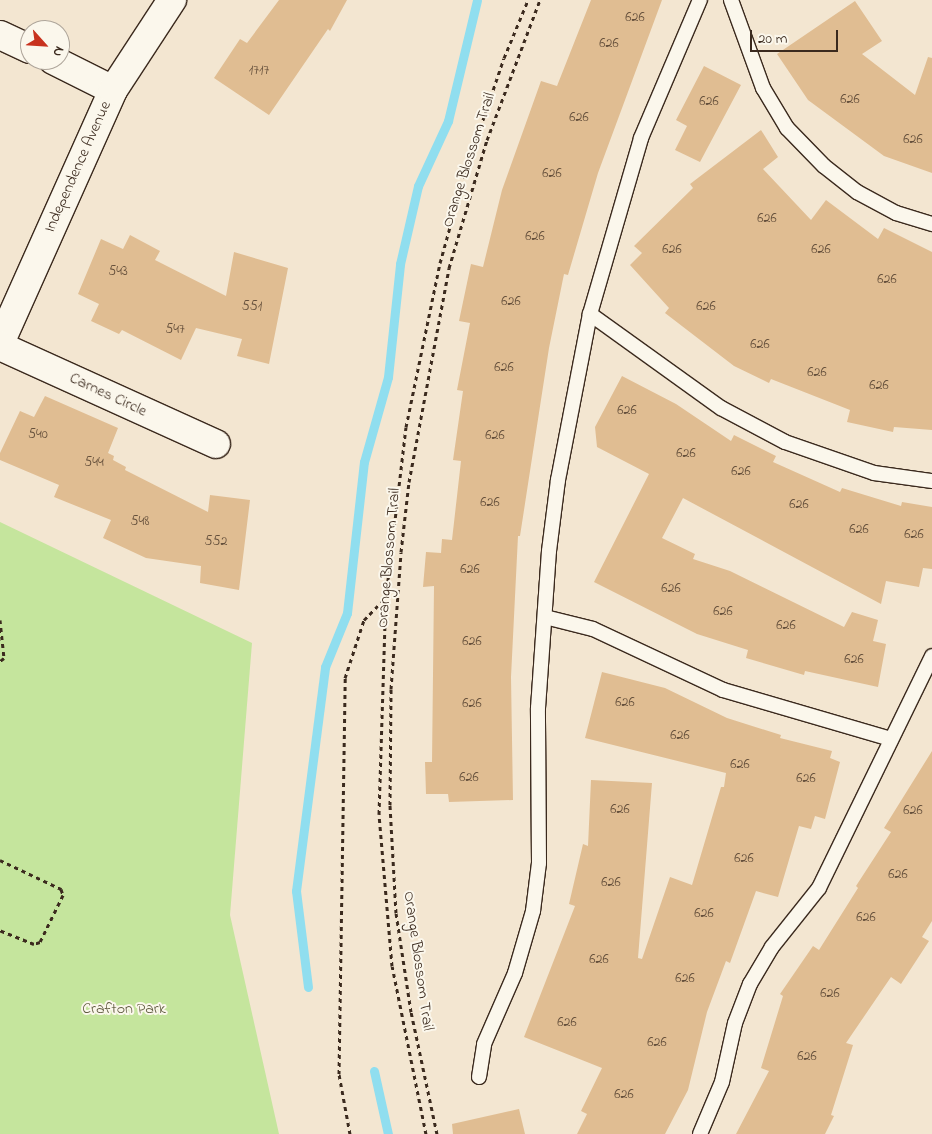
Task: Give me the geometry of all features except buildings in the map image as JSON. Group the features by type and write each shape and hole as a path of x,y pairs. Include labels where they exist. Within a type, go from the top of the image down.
{"street":[{"name":"Independence Avenue","path":"0,344 113,90 172,0"},
{"path":"0,35 20,44"},
{"path":"70,68 113,90"},
{"name":"Carnes Circle","path":"0,344 216,444"}],"lane":[{"path":"479,1077 484,1044 515,973 533,911 539,863 538,708 558,480 590,314 641,138 700,0"},
{"path":"731,0 756,73 787,128 824,166 857,192 896,213 932,224"},
{"path":"590,314 721,408 786,442 874,473 932,481"},
{"path":"545,617 593,629 723,690 891,738"},
{"path":"700,1134 722,1082 735,1023 756,971 819,888 932,656"}],"path":[{"path":"426,1134 392,966 379,814 386,597 406,427 440,263 465,173 504,58 528,0"},
{"name":"Orange Blossom Trail","path":"437,1134 411,1012 396,903 390,805 391,689 401,552 409,482 449,268 487,140 540,0"},
{"path":"350,1134 339,1074 345,678 364,620 386,597"},
{"path":"0,620 4,658 0,661"},
{"path":"0,860 61,890 63,895 40,942 34,944 0,930"}],"green space":[{"name":"Crafton Park","path":"0,522 252,643 230,915 279,1134 0,1134"}],"waterway":[{"path":"308,987 296,891 325,667 347,613 364,462 388,377 400,264 418,186 448,121 477,0"},
{"path":"374,1071 388,1134"}]}
